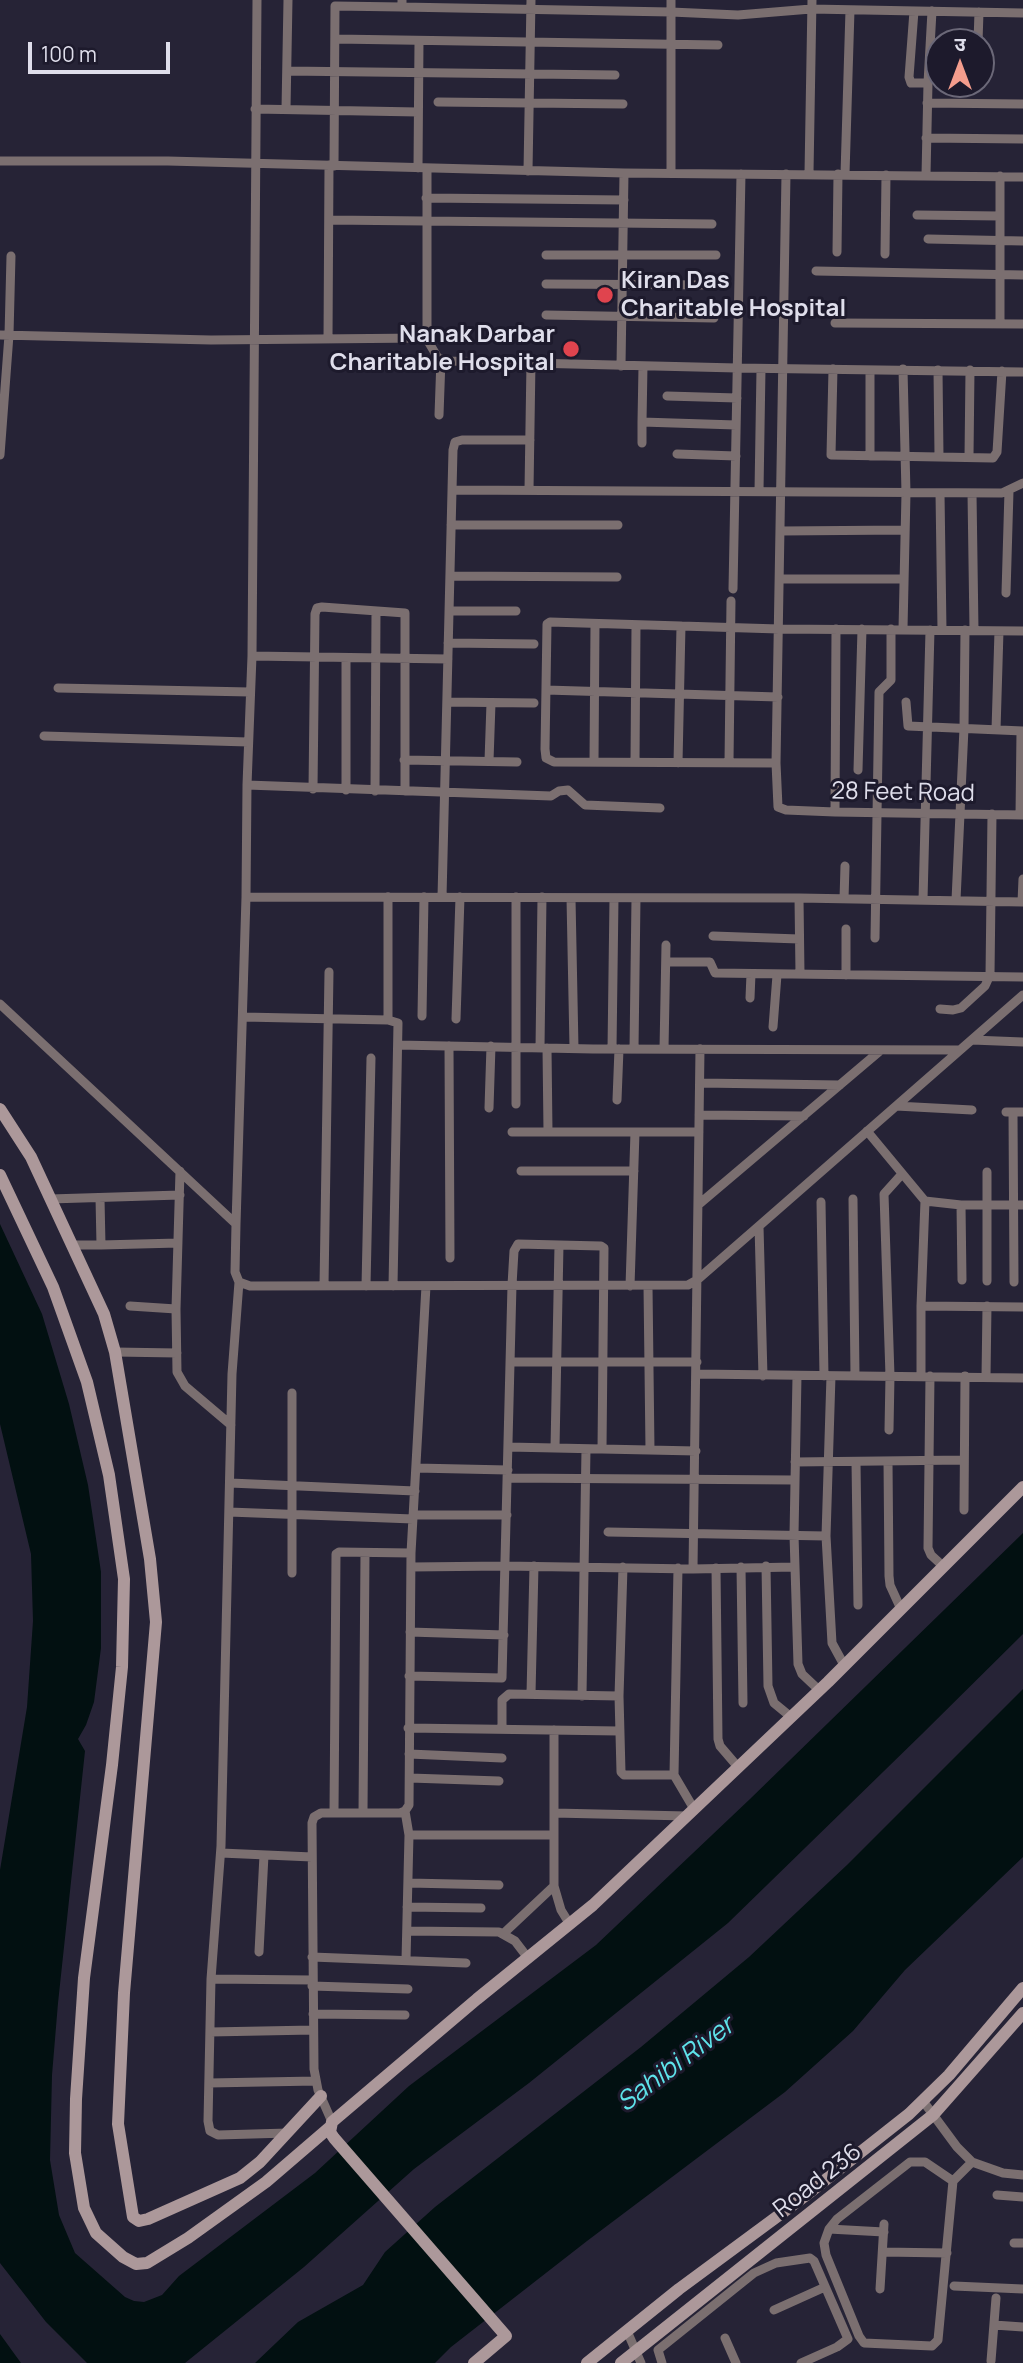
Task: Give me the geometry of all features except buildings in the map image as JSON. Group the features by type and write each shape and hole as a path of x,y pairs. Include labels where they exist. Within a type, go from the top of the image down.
{"street":[{"path":"257,0 252,656 235,1272 239,1282 231,1425 221,1853 211,1979 209,2126 213,2134 288,2133"},
{"path":"286,109 288,0"},
{"path":"630,0 630,11"},
{"path":"671,0 671,173"},
{"path":"896,0 896,11"},
{"path":"328,339 329,220 336,72 335,3 531,4 738,15 812,4 850,10 863,5 896,11 1023,13"},
{"path":"528,171 531,4"},
{"path":"809,173 812,4"},
{"path":"836,252 850,10"},
{"path":"914,11 909,77 911,83 925,83"},
{"path":"931,28 932,11"},
{"path":"978,28 979,12"},
{"path":"336,39 718,45"},
{"path":"419,41 418,113 426,198 425,336 441,359 439,415"},
{"path":"287,71 615,75"},
{"path":"926,175 927,98"},
{"path":"438,102 623,104"},
{"path":"927,103 1023,104"},
{"path":"255,109 418,113"},
{"path":"926,138 1023,139"},
{"path":"0,161 332,165 624,173 1023,177"},
{"path":"621,366 624,173"},
{"path":"733,589 741,174"},
{"path":"786,174 781,531 779,629 778,697 776,763 554,762 547,758 547,624 550,622 779,629 1023,631"},
{"path":"885,254 886,175"},
{"path":"1000,176 1000,324"},
{"path":"426,198 624,200"},
{"path":"917,215 1000,216"},
{"path":"329,220 712,224"},
{"path":"928,239 1023,241"},
{"path":"546,255 716,255"},
{"path":"0,455 4,335 12,256"},
{"path":"816,271 1023,275"},
{"path":"546,284 713,285"},
{"path":"546,315 714,318"},
{"path":"835,323 1023,324"},
{"path":"4,335 254,339 419,339 425,336"},
{"path":"441,359 621,366 1023,372"},
{"path":"529,490 531,362"},
{"path":"642,443 643,366"},
{"path":"759,491 761,369"},
{"path":"833,369 831,455 870,456 996,456 1002,371"},
{"path":"903,369 906,493 903,629"},
{"path":"870,370 870,456"},
{"path":"939,370 939,456"},
{"path":"969,457 970,370"},
{"path":"667,396 737,398"},
{"path":"642,422 736,425"},
{"path":"442,897 453,450 455,442 462,440 530,440"},
{"path":"677,454 736,456"},
{"path":"452,490 1002,493 1023,483"},
{"path":"1006,593 1009,491"},
{"path":"940,493 942,630"},
{"path":"956,900 969,630 972,493"},
{"path":"451,525 618,526"},
{"path":"781,531 905,530"},
{"path":"450,576 617,577"},
{"path":"780,579 904,579"},
{"path":"729,762 731,601"},
{"path":"313,789 317,608 405,613 405,791"},
{"path":"375,791 376,611"},
{"path":"449,611 516,611"},
{"path":"594,762 595,624"},
{"path":"635,762 636,625"},
{"path":"678,763 681,626"},
{"path":"835,812 836,629"},
{"path":"858,770 862,629"},
{"path":"876,937 879,692 891,680 891,629"},
{"path":"923,900 930,629"},
{"path":"996,730 999,631"},
{"path":"448,643 534,644"},
{"path":"252,656 448,659"},
{"path":"346,658 346,790"},
{"path":"58,688 250,692"},
{"path":"546,690 778,697"},
{"path":"447,702 534,703"},
{"path":"905,702 907,726 1022,731 1022,814"},
{"path":"489,761 491,703"},
{"path":"44,736 248,742"},
{"path":"404,760 517,762"},
{"name":"28 Feet Road","path":"776,763 777,804 782,809 1022,814"},
{"path":"247,785 551,796 559,790 568,790 585,805 660,808"},
{"path":"940,1009 953,1010 961,1007 985,986 990,975 992,814"},
{"path":"844,899 845,866"},
{"path":"246,897 799,898 1023,902 1023,879"},
{"path":"388,897 388,1020"},
{"path":"422,1016 424,897"},
{"path":"456,1019 460,897"},
{"path":"516,897 516,1104"},
{"path":"542,897 543,1048 548,1132"},
{"path":"571,898 574,1048"},
{"path":"614,898 617,1100"},
{"path":"634,1049 636,898"},
{"path":"799,898 800,974"},
{"path":"846,929 846,975"},
{"path":"713,936 799,939"},
{"path":"664,1049 666,945"},
{"path":"666,962 710,962 715,973 1023,977"},
{"path":"324,1286 329,972"},
{"path":"750,998 751,974"},
{"path":"773,1027 777,975"},
{"path":"239,1282 250,1286 684,1285 697,1280 1023,995"},
{"path":"0,1004 236,1224"},
{"path":"243,1017 388,1020 398,1023 393,1286"},
{"path":"972,1040 1023,1042"},
{"path":"398,1045 960,1050"},
{"path":"449,1046 450,1258"},
{"path":"489,1108 491,1046"},
{"path":"693,1569 700,1049"},
{"path":"698,1205 881,1050"},
{"path":"366,1286 370,1058"},
{"path":"699,1083 840,1085"},
{"path":"896,1106 972,1110"},
{"path":"0,1109 22,1140 104,1314 115,1352 149,1543 156,1622 124,1993 118,2123 133,2217 139,2221 148,2219 240,2178 260,2162 321,2096"},
{"path":"1014,1112 1018,1205 1014,1282"},
{"path":"699,1115 804,1116"},
{"path":"867,1131 925,1201 920,1306 929,1461 928,1548 931,1555 944,1567"},
{"path":"512,1132 699,1132"},
{"path":"630,1286 635,1132"},
{"path":"180,1171 177,1372 181,1381 231,1425"},
{"path":"521,1171 634,1171"},
{"path":"987,1281 988,1172"},
{"path":"889,1430 890,1376 884,1194 902,1174"},
{"path":"0,1175 41,1258 88,1382 109,1475 124,1579 122,1667 84,1978 75,2153 84,2208 96,2233 123,2257 136,2264 146,2263 188,2238 267,2182 593,1905 819,1690 1023,1488"},
{"path":"50,1199 180,1195"},
{"path":"100,1198 101,1245"},
{"path":"853,1199 855,1376"},
{"path":"925,1201 961,1205 1018,1205"},
{"path":"821,1202 830,1462 826,1536 832,1643 844,1665"},
{"path":"961,1205 962,1280"},
{"path":"759,1226 763,1376"},
{"path":"72,1245 178,1243"},
{"path":"409,1676 502,1678 512,1285 516,1245 603,1247 602,1449"},
{"path":"555,1448 559,1245"},
{"path":"406,1961 409,1835 405,1811 410,1801 408,1728 411,1553 426,1286"},
{"path":"648,1286 650,1450"},
{"path":"130,1306 176,1309"},
{"path":"920,1306 1023,1307"},
{"path":"986,1377 987,1306"},
{"path":"115,1352 177,1353"},
{"path":"510,1362 696,1362"},
{"path":"696,1374 1023,1378"},
{"path":"797,1376 794,1567 798,1664 802,1674 819,1690"},
{"path":"964,1376 964,1510"},
{"path":"292,1393 292,1573"},
{"path":"508,1447 696,1451"},
{"path":"582,1696 586,1449"},
{"path":"795,1462 964,1460"},
{"path":"888,1461 889,1576 890,1585 901,1609"},
{"path":"856,1462 858,1605"},
{"path":"416,1468 586,1479 794,1480"},
{"path":"230,1483 415,1490"},
{"path":"229,1512 414,1517 507,1516"},
{"path":"608,1532 826,1536"},
{"path":"334,1813 335,1557 339,1552 411,1553"},
{"path":"363,1814 365,1552"},
{"path":"531,1694 534,1566"},
{"path":"766,1566 768,1686 775,1703 791,1717"},
{"path":"411,1567 794,1567"},
{"path":"623,1567 619,1696 622,1773 674,1775"},
{"path":"741,1567 743,1703"},
{"path":"678,1568 674,1775 691,1812"},
{"path":"716,1568 718,1739 720,1746 738,1767"},
{"path":"410,1632 504,1635"},
{"path":"502,1729 504,1696 619,1696"},
{"path":"408,1728 619,1731"},
{"path":"554,1730 554,1886 561,1910 569,1923"},
{"path":"409,1754 502,1758"},
{"path":"410,1778 499,1781"},
{"path":"405,1811 318,1814 313,1819 312,1983 316,2081 332,2129 398,2214 502,2332 474,2363"},
{"path":"554,1813 691,1812"},
{"path":"409,1835 554,1835"},
{"path":"221,1853 312,1857"},
{"path":"259,1952 264,1855"},
{"path":"409,1882 499,1885"},
{"path":"504,1933 554,1886"},
{"path":"407,1906 481,1908"},
{"path":"407,1930 504,1933 515,1941 528,1958"},
{"path":"312,1957 466,1963"},
{"path":"211,1979 408,1989"},
{"path":"587,2363 680,2289 805,2196 923,2101 949,2075 1023,1988"},
{"path":"313,2014 405,2015"},
{"name":"Road 236","path":"621,2363 638,2357 933,2115 1023,2014"},
{"path":"210,2032 313,2030"},
{"path":"209,2083 316,2081"},
{"path":"923,2101 957,2147 972,2162 989,2170 1023,2175"},
{"path":"953,2181 925,2162 910,2162 837,2219 829,2229 824,2243 825,2255 862,2342 934,2346 940,2336 953,2181 972,2162"},
{"path":"997,2195 1023,2197"},
{"path":"829,2229 884,2228 880,2289"},
{"path":"883,2252 947,2253"},
{"path":"662,2363 658,2350 757,2272 776,2263 810,2258 814,2261 848,2339 801,2363"},
{"path":"954,2286 1023,2289"},
{"path":"774,2310 825,2287"},
{"path":"992,2361 996,2298"},
{"path":"994,2325 1023,2327"},
{"path":"627,2331 638,2357"},
{"path":"725,2337 736,2363"}],"water":[{"path":"0,1224 42,1314 69,1404 88,1485 101,1572 101,1648 94,1702 78,1739 85,1751 58,2003 52,2075 50,2160 59,2215 75,2253 125,2297 134,2301 144,2302 162,2295 179,2276 315,2173 409,2086 596,1945 1023,1533 1023,1634 728,1923 529,2083 414,2169 304,2267 185,2363 87,2363 46,2322 0,2263 0,1870 27,1707 33,1621 31,1554 0,1424"},
{"name":"Sahibi River","path":"1023,1689 1023,1857 905,1970 853,2031 785,2092 587,2241 451,2347 435,2363 255,2363 298,2322 363,2285 385,2252 435,2207 641,2047 749,1957 847,1865"},
{"path":"0,2334 21,2363 0,2363"}],"place":[{"name":"Kiran Das Charitable Hospital","path":"605,295"},
{"name":"Nanak Darbar Charitable Hospital","path":"571,349"}]}
